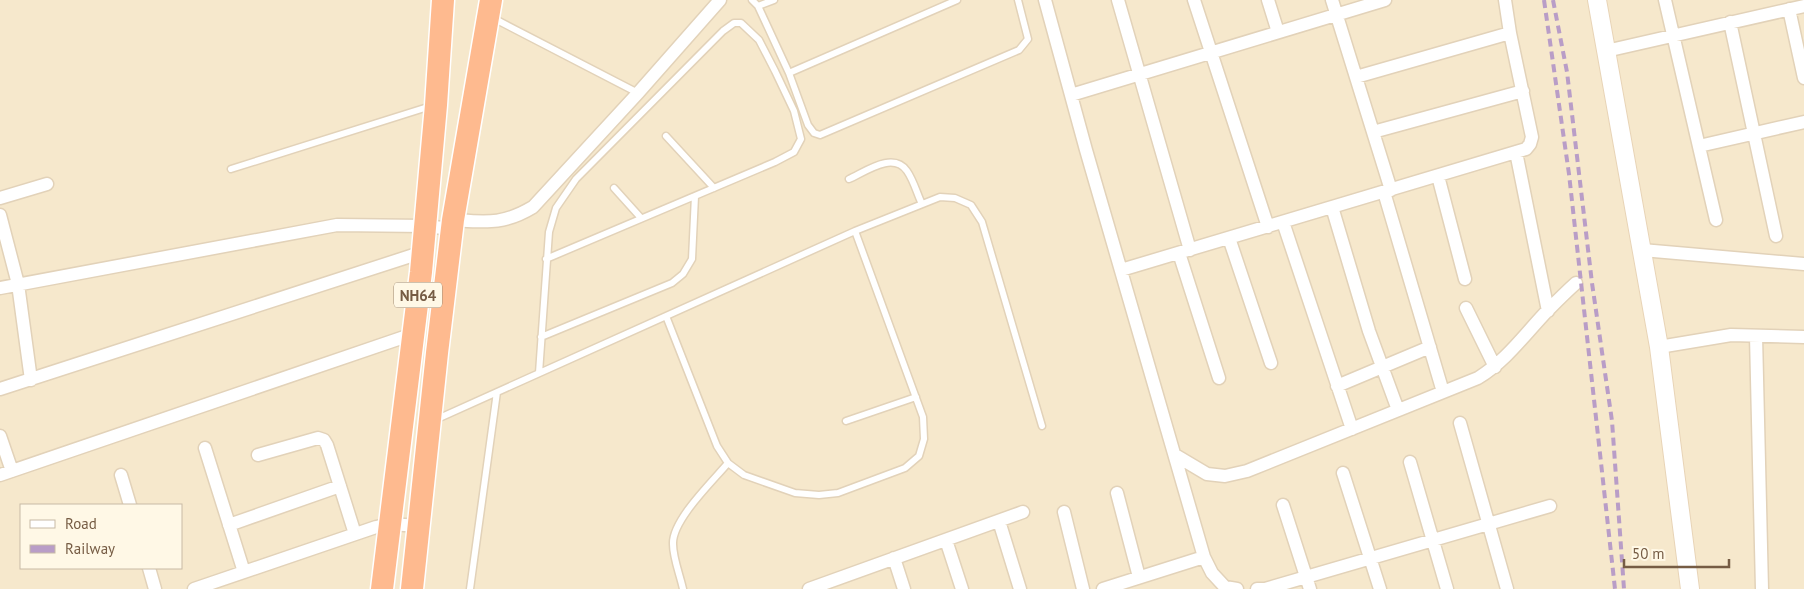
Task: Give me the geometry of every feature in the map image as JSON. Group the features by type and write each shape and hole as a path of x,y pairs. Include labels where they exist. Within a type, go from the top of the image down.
{"highway":[{"name":"NH64","path":"382,589 404,435 423,252 443,0"},
{"name":"NH64","path":"412,589 419,526 426,424 453,224 490,8"}],"main road":[{"path":"1597,0 1660,347 1690,589"}],"street":[{"path":"0,288 337,225 425,226 489,223 518,216 533,207 638,94 720,0"},
{"path":"1046,0 1071,95 1204,557 1212,573 1225,587 1238,589"},
{"path":"1118,0 1219,378"},
{"path":"1194,0 1268,227"},
{"path":"1268,0 1278,32"},
{"path":"1332,0 1373,132 1387,191 1443,392"},
{"path":"1071,95 1385,0"},
{"path":"1121,270 1526,149 1532,137 1505,0"},
{"path":"1665,0 1716,220"},
{"path":"1606,51 1730,22 1781,7 1804,6"},
{"path":"1781,7 1804,78"},
{"path":"1730,22 1776,236"},
{"path":"1356,77 1510,33"},
{"path":"1373,132 1523,91"},
{"path":"1699,146 1804,122"},
{"path":"1516,152 1548,310"},
{"path":"1438,176 1465,279"},
{"path":"0,198 47,184"},
{"path":"1332,208 1382,367 1398,410"},
{"path":"0,214 18,284 32,380"},
{"path":"1283,222 1352,429"},
{"path":"1229,238 1271,363"},
{"path":"1642,250 1804,264"},
{"path":"0,389 423,252"},
{"path":"1175,455 1207,474 1225,476 1247,471 1478,378 1495,367 1576,283"},
{"path":"1466,308 1495,367"},
{"path":"0,436 6,473 413,334"},
{"path":"1660,347 1731,336 1804,337"},
{"path":"1756,336 1762,589"},
{"path":"1337,386 1430,347"},
{"path":"1460,423 1508,589"},
{"path":"258,455 318,438 324,440 328,445 355,534"},
{"path":"204,448 244,572"},
{"path":"1410,462 1447,589"},
{"path":"1343,473 1380,589"},
{"path":"121,475 130,504"},
{"path":"229,524 340,486"},
{"path":"1117,493 1139,578"},
{"path":"1283,505 1308,583"},
{"path":"1257,589 1308,583 1371,558 1550,506"},
{"path":"809,589 1023,512"},
{"path":"1064,512 1083,589"},
{"path":"999,521 1020,589"},
{"path":"194,589 355,534 390,524 419,526"},
{"path":"946,540 962,589"},
{"path":"1103,589 1204,557"},
{"path":"894,558 904,589"},
{"path":"149,569 155,589"}],"lane":[{"path":"752,0 758,6 790,73 808,125 814,133 820,135 1019,50 1028,39 1018,0"},
{"path":"758,6 774,0"},
{"path":"790,73 956,0"},
{"path":"490,8 638,94"},
{"path":"539,373 546,259 549,232 556,208 576,179 723,31 734,23 741,23 759,40 794,111 801,139 794,152 775,162 546,259"},
{"path":"231,169 436,104"},
{"path":"666,136 714,188"},
{"path":"849,179 884,163 895,162 906,170 922,204"},
{"path":"614,188 641,218"},
{"path":"541,337 672,283 683,274 692,258 695,196"},
{"path":"426,424 855,231 940,197 955,198 971,205 982,222 1042,426"},
{"path":"666,316 717,446 728,462 744,475 796,493 819,495 838,493 905,468 919,456 924,439 923,418 855,231"},
{"path":"470,589 497,392"},
{"path":"846,421 916,397"},
{"path":"683,589 672,545 674,531 682,518 728,462"}],"shaded area":[{"path":"0,0 1804,0 1804,589 0,589"}],"railway":[{"path":"1544,0 1569,174 1615,589"},
{"path":"1553,0 1567,72 1592,283 1612,421 1624,589"}]}
